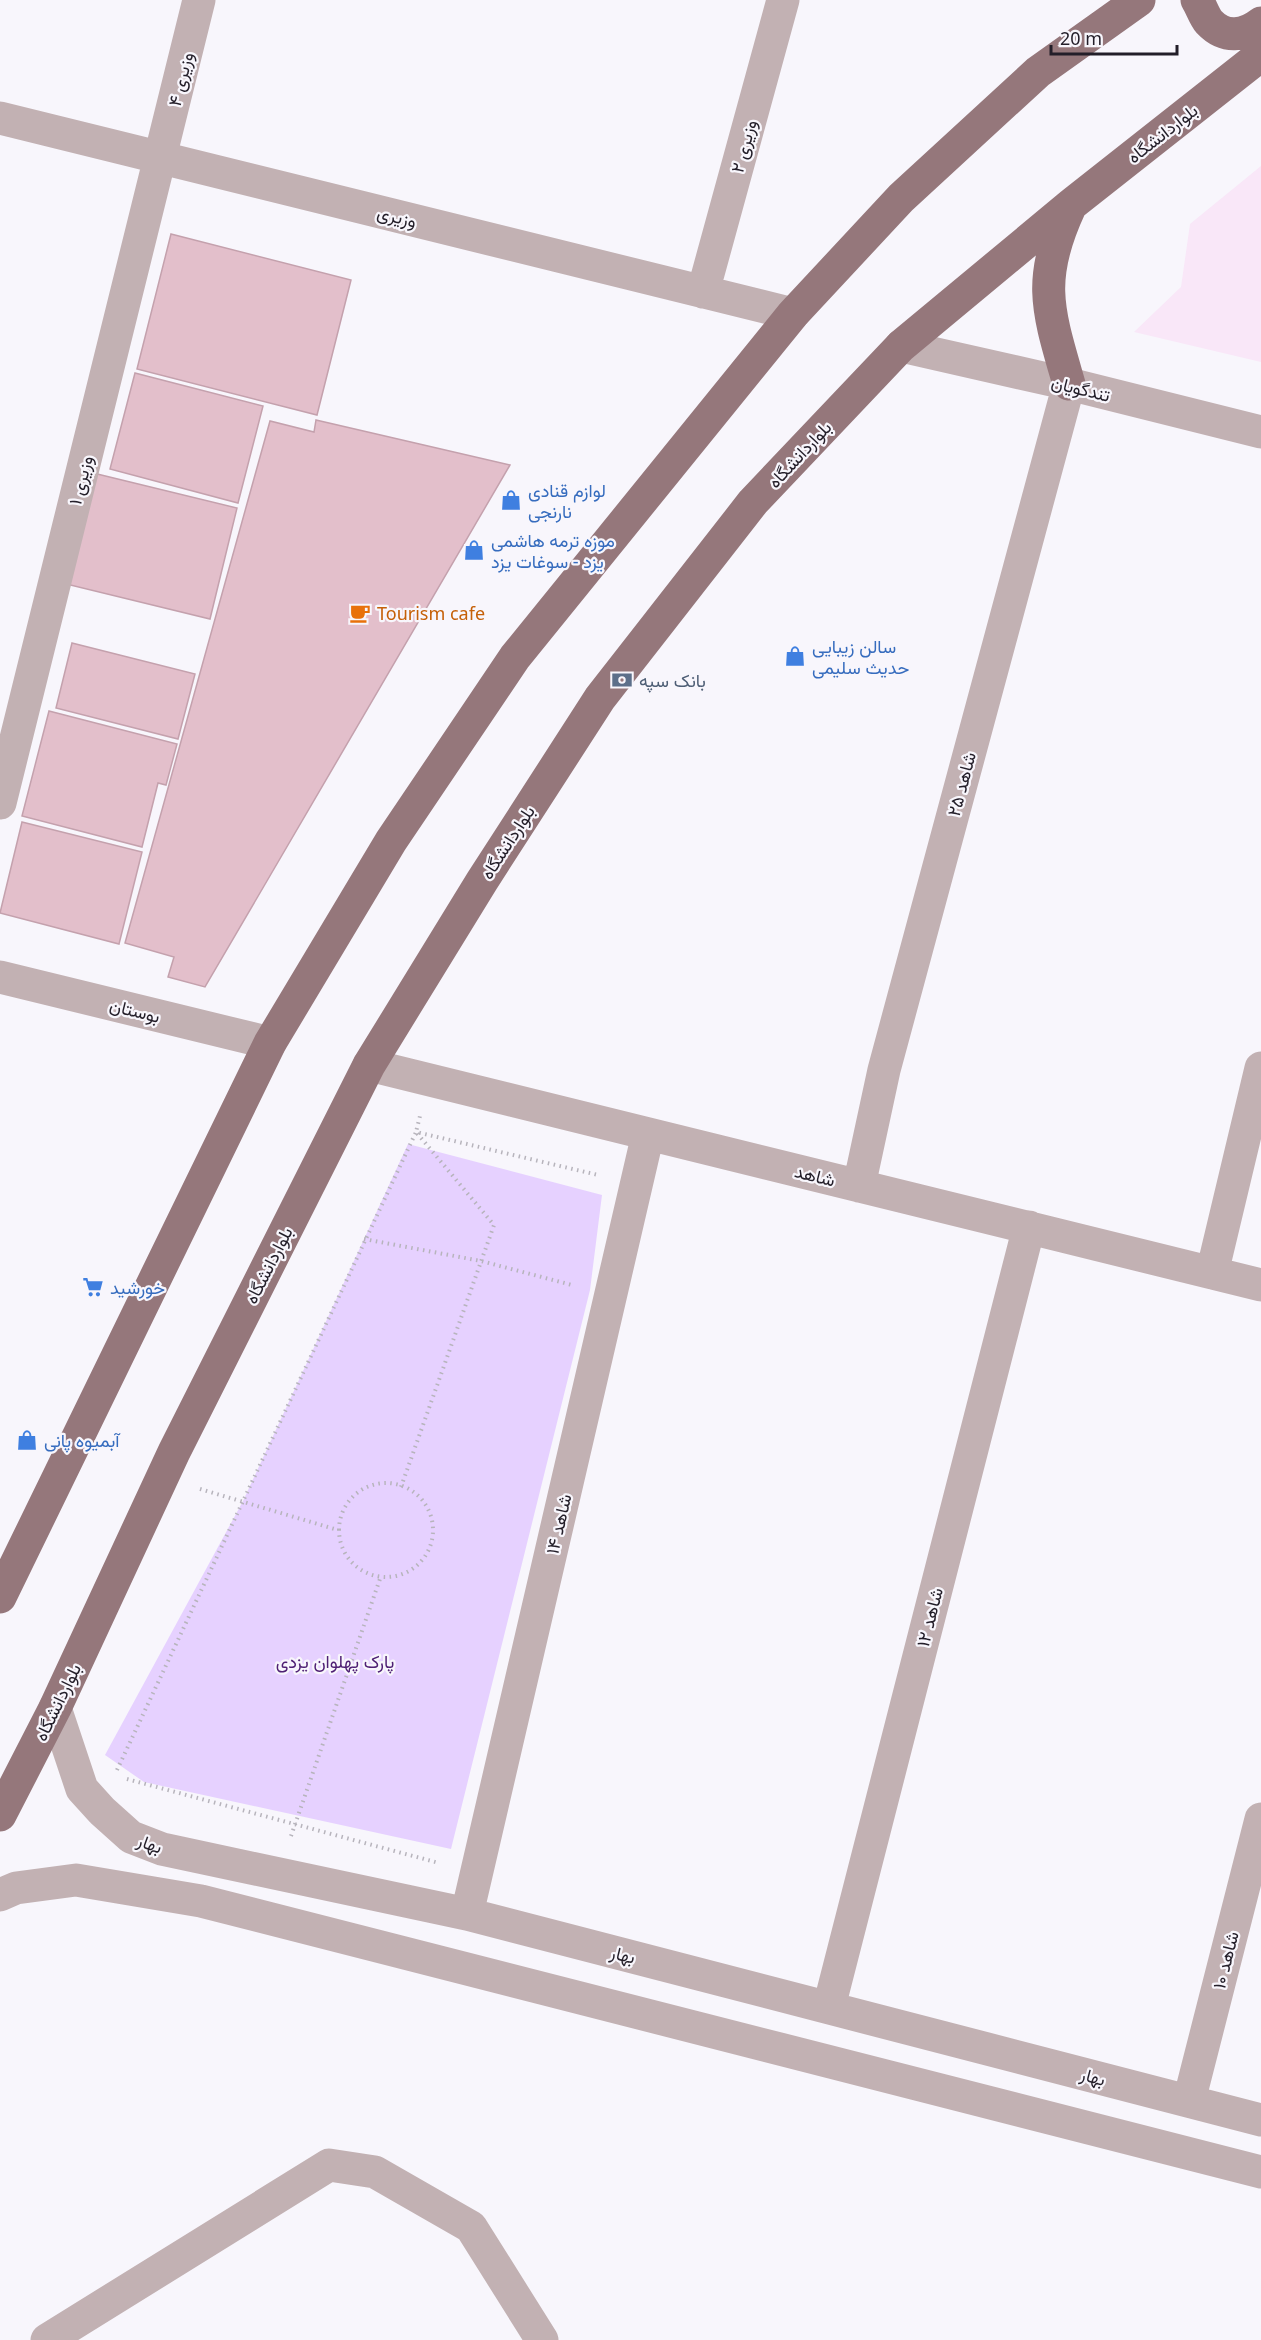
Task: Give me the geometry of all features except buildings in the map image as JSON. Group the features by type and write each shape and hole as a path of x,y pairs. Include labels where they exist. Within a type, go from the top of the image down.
{"main road":[{"path":"0,1597 270,1043 391,841 515,657 793,314 901,198 1038,72 1139,0"},
{"path":"1197,0 1209,22 1229,34 1249,32 1261,23"},
{"name":"بلواردانشگاه","path":"0,1815 55,1708 161,1479 369,1065 482,881 600,698 753,502 901,346 1072,204 1261,55"},
{"path":"1069,384 1051,320 1047,284 1051,257 1059,231 1072,204"}],"street":[{"name":"وزیری ۴","path":"161,158 199,0"},
{"name":"وزیری ۲","path":"703,292 783,0"},
{"name":"وزیری","path":"0,118 793,314"},
{"name":"وزیری ۱","path":"0,803 161,158"},
{"name":"تندگویان","path":"901,346 1069,384 1261,432"},
{"name":"شاهد ۲۵","path":"859,1186 884,1070 1069,384"},
{"name":"بوستان","path":"0,977 270,1043"},
{"name":"شاهد","path":"369,1065 1261,1285"},
{"path":"1212,1273 1261,1068"},
{"name":"شاهد ۱۴","path":"467,1914 648,1134"},
{"name":"شاهد ۱۲","path":"829,2007 1029,1227"},
{"name":"بهار","path":"55,1708 82,1789 131,1837 162,1849 467,1914 1261,2120"},
{"name":"شاهد ۱۰","path":"1189,2101 1261,1819"},
{"path":"144,1891 124,1873 127,1860 133,1851 144,1846 162,1849"},
{"path":"0,1895 16,1888 76,1880 201,1901 1261,2172"},
{"path":"47,2340 328,2165 375,2172 471,2228 542,2340"}],"path":[{"path":"115,1776 364,1239 416,1132 430,1080"},
{"path":"416,1132 608,1178"},
{"path":"401,1486 494,1225 416,1132"},
{"path":"364,1239 481,1261 610,1296"},
{"path":"161,1479 338,1530"},
{"path":"392,1483 401,1486 417,1494 431,1517 432,1544 416,1566 392,1577 366,1574 345,1556 338,1530 346,1504 366,1486 392,1483"},
{"path":"280,1874 294,1824 381,1576"},
{"path":"126,1779 439,1863"}],"shaded area":[{"path":"1261,166 1261,362 1134,332 1181,287 1190,224"}],"green space":[{"name":"پارک پهلوان یزدی","path":"408,1144 602,1195 590,1290 451,1849 144,1782 105,1755 243,1501"}],"place":[{"name":"لوازم قنادی نارنجی","path":"511,500"},
{"name":"موزه ترمه هاشمی یزد - سوغات یزد","path":"474,550"},
{"name":"Tourism cafe","path":"360,613"},
{"name":"سالن زیبایی حدیث سلیمی","path":"795,656"},
{"name":"بانک سپه","path":"622,680"},
{"name":"خورشید","path":"93,1287"},
{"name":"آبمیوه پانی","path":"27,1440"}]}
